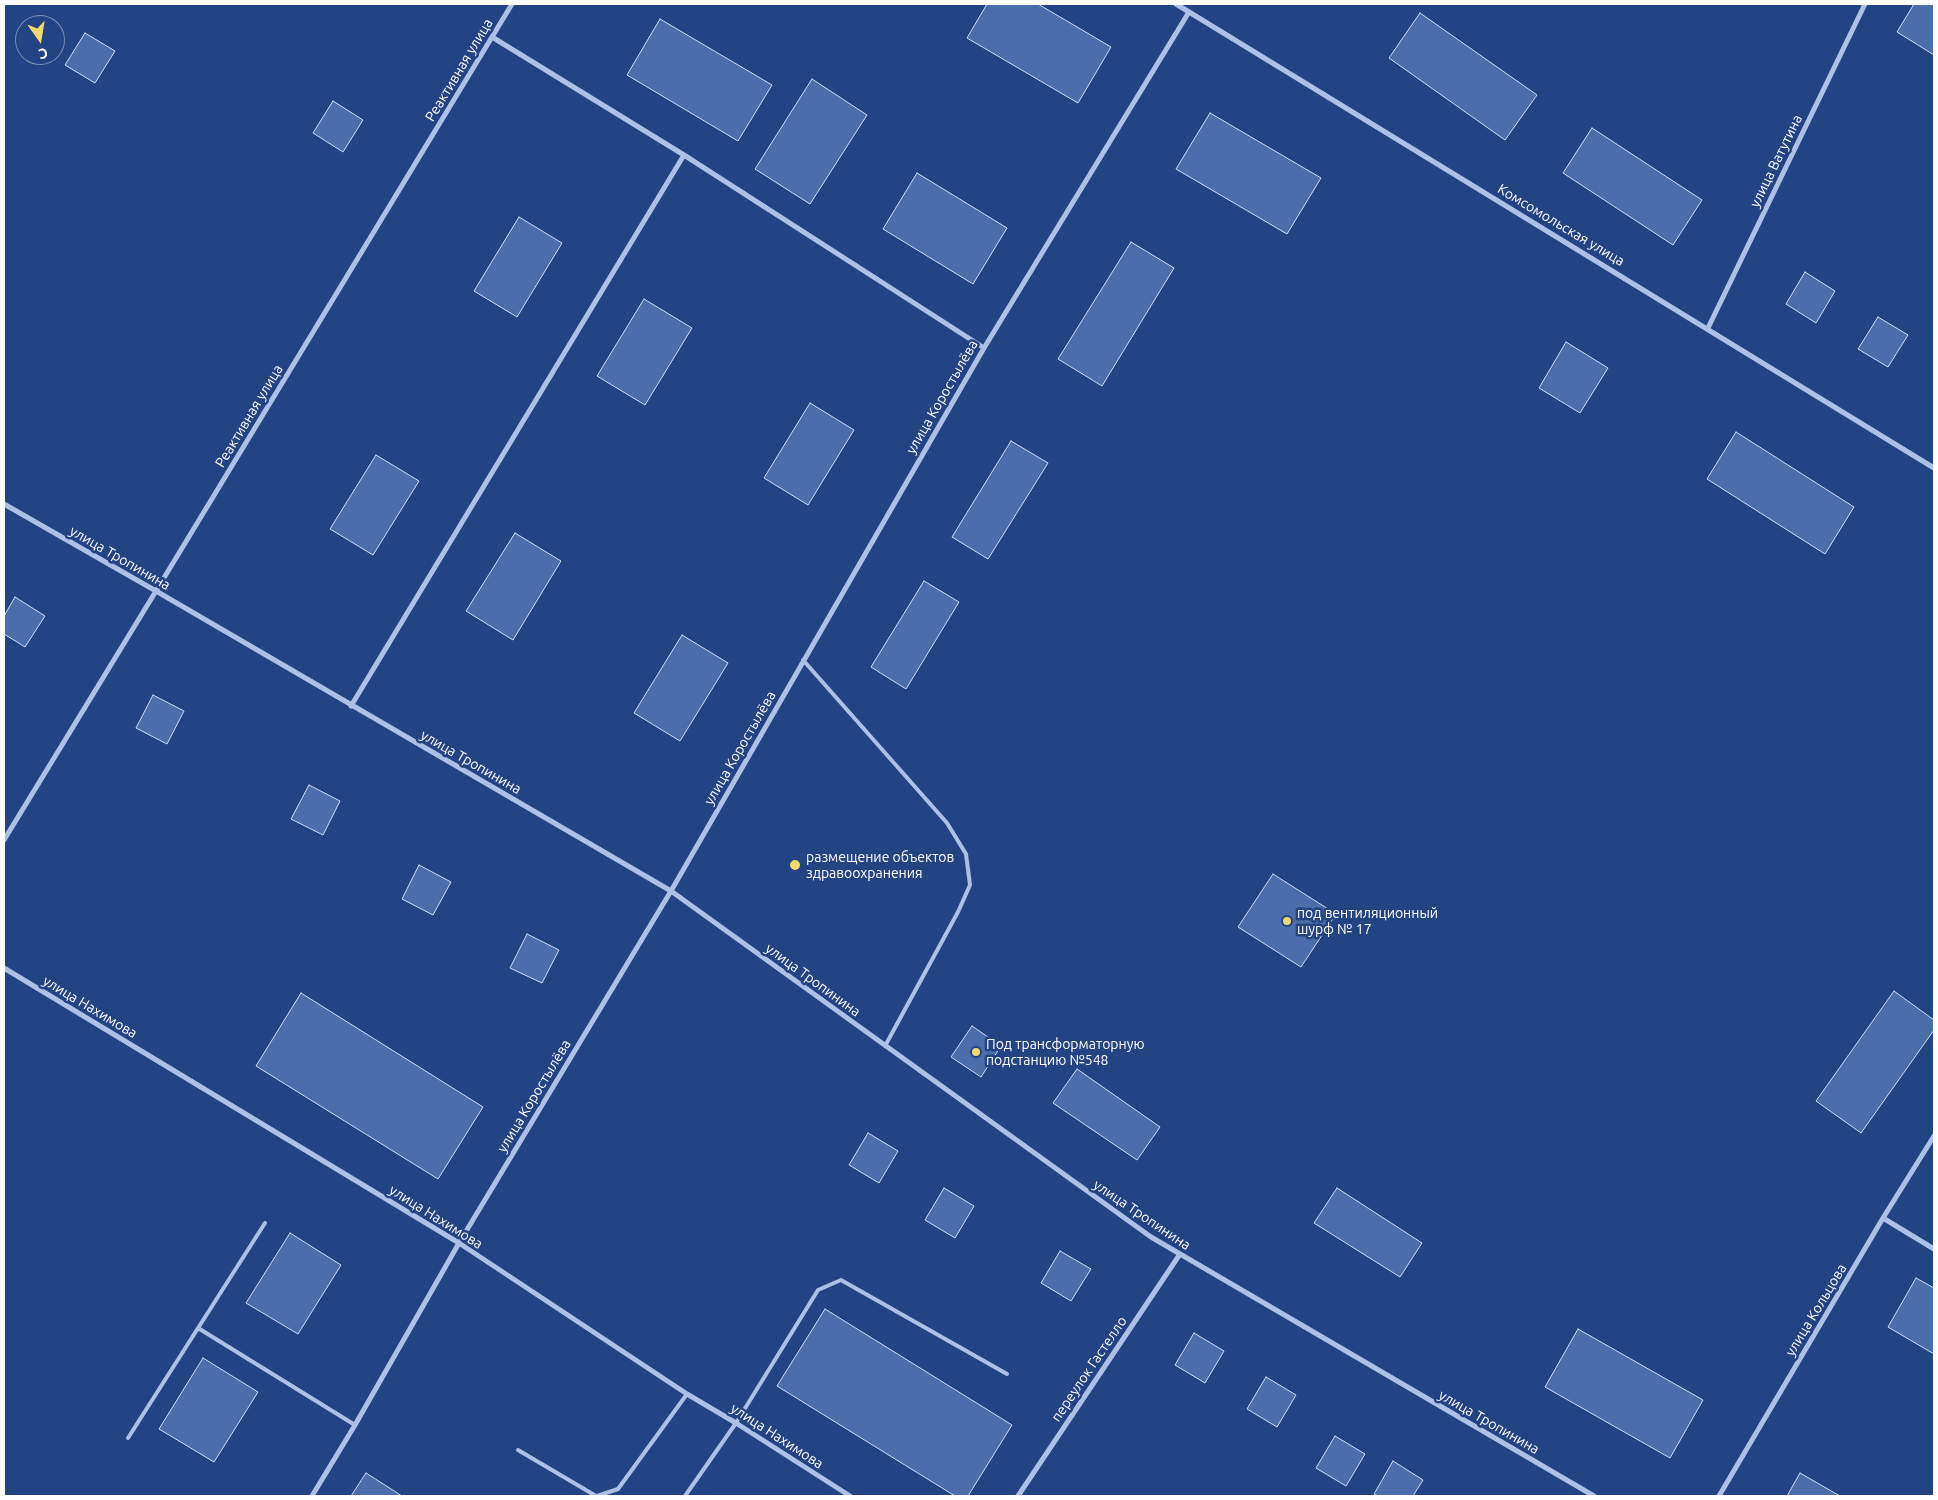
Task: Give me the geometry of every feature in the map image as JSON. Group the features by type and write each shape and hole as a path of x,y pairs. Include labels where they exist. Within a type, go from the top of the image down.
{"street":[{"name":"Реактивная улица","path":"4,840 512,4"},
{"name":"Комсомольская улица","path":"1176,4 1934,468"},
{"name":"улица Ватутина","path":"1708,328 1865,4"},
{"name":"улица Коростылёва","path":"312,1496 355,1425 459,1242 670,891 984,348 1189,12"},
{"path":"492,37 684,155 984,348"},
{"path":"351,706 684,155"},
{"name":"улица Тропинина","path":"4,504 670,891 1151,1237 1594,1496"},
{"name":"улица Нахимова","path":"4,968 459,1242 687,1394 736,1422 850,1496"},
{"name":"улица Кольцова","path":"1719,1496 1883,1218 1934,1136"},
{"path":"1883,1218 1934,1249"},
{"name":"переулок Гастелло","path":"1018,1496 1180,1254"}],"lane":[{"path":"804,660 947,823 966,854 970,885 958,912 885,1046"},
{"path":"128,1438 265,1223"},
{"path":"686,1496 736,1422 818,1290 841,1280 1007,1374"},
{"path":"198,1328 355,1425"},
{"path":"518,1450 596,1496 618,1489 687,1394"}],"building":[{"path":"987,4 1038,4 1111,47 1078,103 967,38"},
{"path":"1914,4 1934,4 1934,55 1897,32"},
{"path":"1420,13 1537,95 1505,140 1389,58"},
{"path":"660,19 772,85 738,141 627,75"},
{"path":"85,33 115,51 95,83 65,65"},
{"path":"812,79 867,115 810,204 755,169"},
{"path":"333,101 363,120 343,152 313,133"},
{"path":"1210,113 1321,178 1287,234 1176,169"},
{"path":"1592,128 1702,200 1673,245 1563,173"},
{"path":"917,173 1007,228 973,284 883,229"},
{"path":"519,217 562,243 517,317 474,291"},
{"path":"1131,242 1174,268 1102,386 1058,359"},
{"path":"1805,272 1835,291 1816,323 1786,304"},
{"path":"644,299 692,328 645,405 597,376"},
{"path":"1878,317 1908,335 1888,367 1858,349"},
{"path":"1566,342 1608,368 1580,413 1539,388"},
{"path":"810,403 854,430 808,505 764,478"},
{"path":"1736,432 1854,507 1825,554 1707,479"},
{"path":"1011,441 1048,463 988,559 952,537"},
{"path":"376,455 419,481 373,555 330,529"},
{"path":"515,533 561,561 513,640 466,611"},
{"path":"924,581 959,602 906,689 871,667"},
{"path":"15,597 45,616 25,647 4,634 4,616"},
{"path":"682,635 728,663 680,741 634,713"},
{"path":"153,695 184,711 167,744 136,728"},
{"path":"309,785 340,801 323,835 291,819"},
{"path":"419,865 451,882 433,915 402,899"},
{"name":"под вентиляционный шурф № 17","path":"1273,874 1336,914 1301,967 1238,927"},
{"path":"527,934 559,950 542,983 510,968"},
{"path":"1894,991 1934,1020 1934,1030 1861,1133 1816,1101"},
{"path":"301,993 483,1107 438,1179 256,1066"},
{"name":"Под трансформаторную подстанцию №548","path":"972,1026 1001,1046 981,1077 951,1057"},
{"path":"1077,1069 1160,1127 1137,1160 1053,1103"},
{"path":"868,1133 898,1151 879,1183 849,1165"},
{"path":"944,1188 974,1206 955,1238 925,1220"},
{"path":"1337,1188 1422,1243 1400,1277 1314,1223"},
{"path":"290,1233 341,1265 298,1334 246,1303"},
{"path":"1060,1251 1091,1269 1071,1301 1041,1283"},
{"path":"1916,1278 1934,1288 1934,1354 1888,1327"},
{"path":"825,1309 1012,1425 968,1496 955,1496 777,1386"},
{"path":"1578,1329 1703,1400 1670,1458 1545,1387"},
{"path":"1194,1333 1224,1351 1205,1383 1175,1365"},
{"path":"203,1358 258,1392 214,1462 159,1429"},
{"path":"1266,1377 1296,1395 1277,1427 1247,1409"},
{"path":"1335,1436 1365,1454 1346,1486 1316,1468"},
{"path":"1393,1461 1423,1480 1413,1496 1378,1496 1374,1494"},
{"path":"366,1473 402,1496 351,1496"},
{"path":"1800,1473 1840,1496 1787,1496"}],"place":[{"name":"размещение объектов здравоохранения","path":"795,865"},
{"name":"под вентиляционный шурф № 17","path":"1287,921"},
{"name":"Под трансформаторную подстанцию №548","path":"976,1052"}]}
